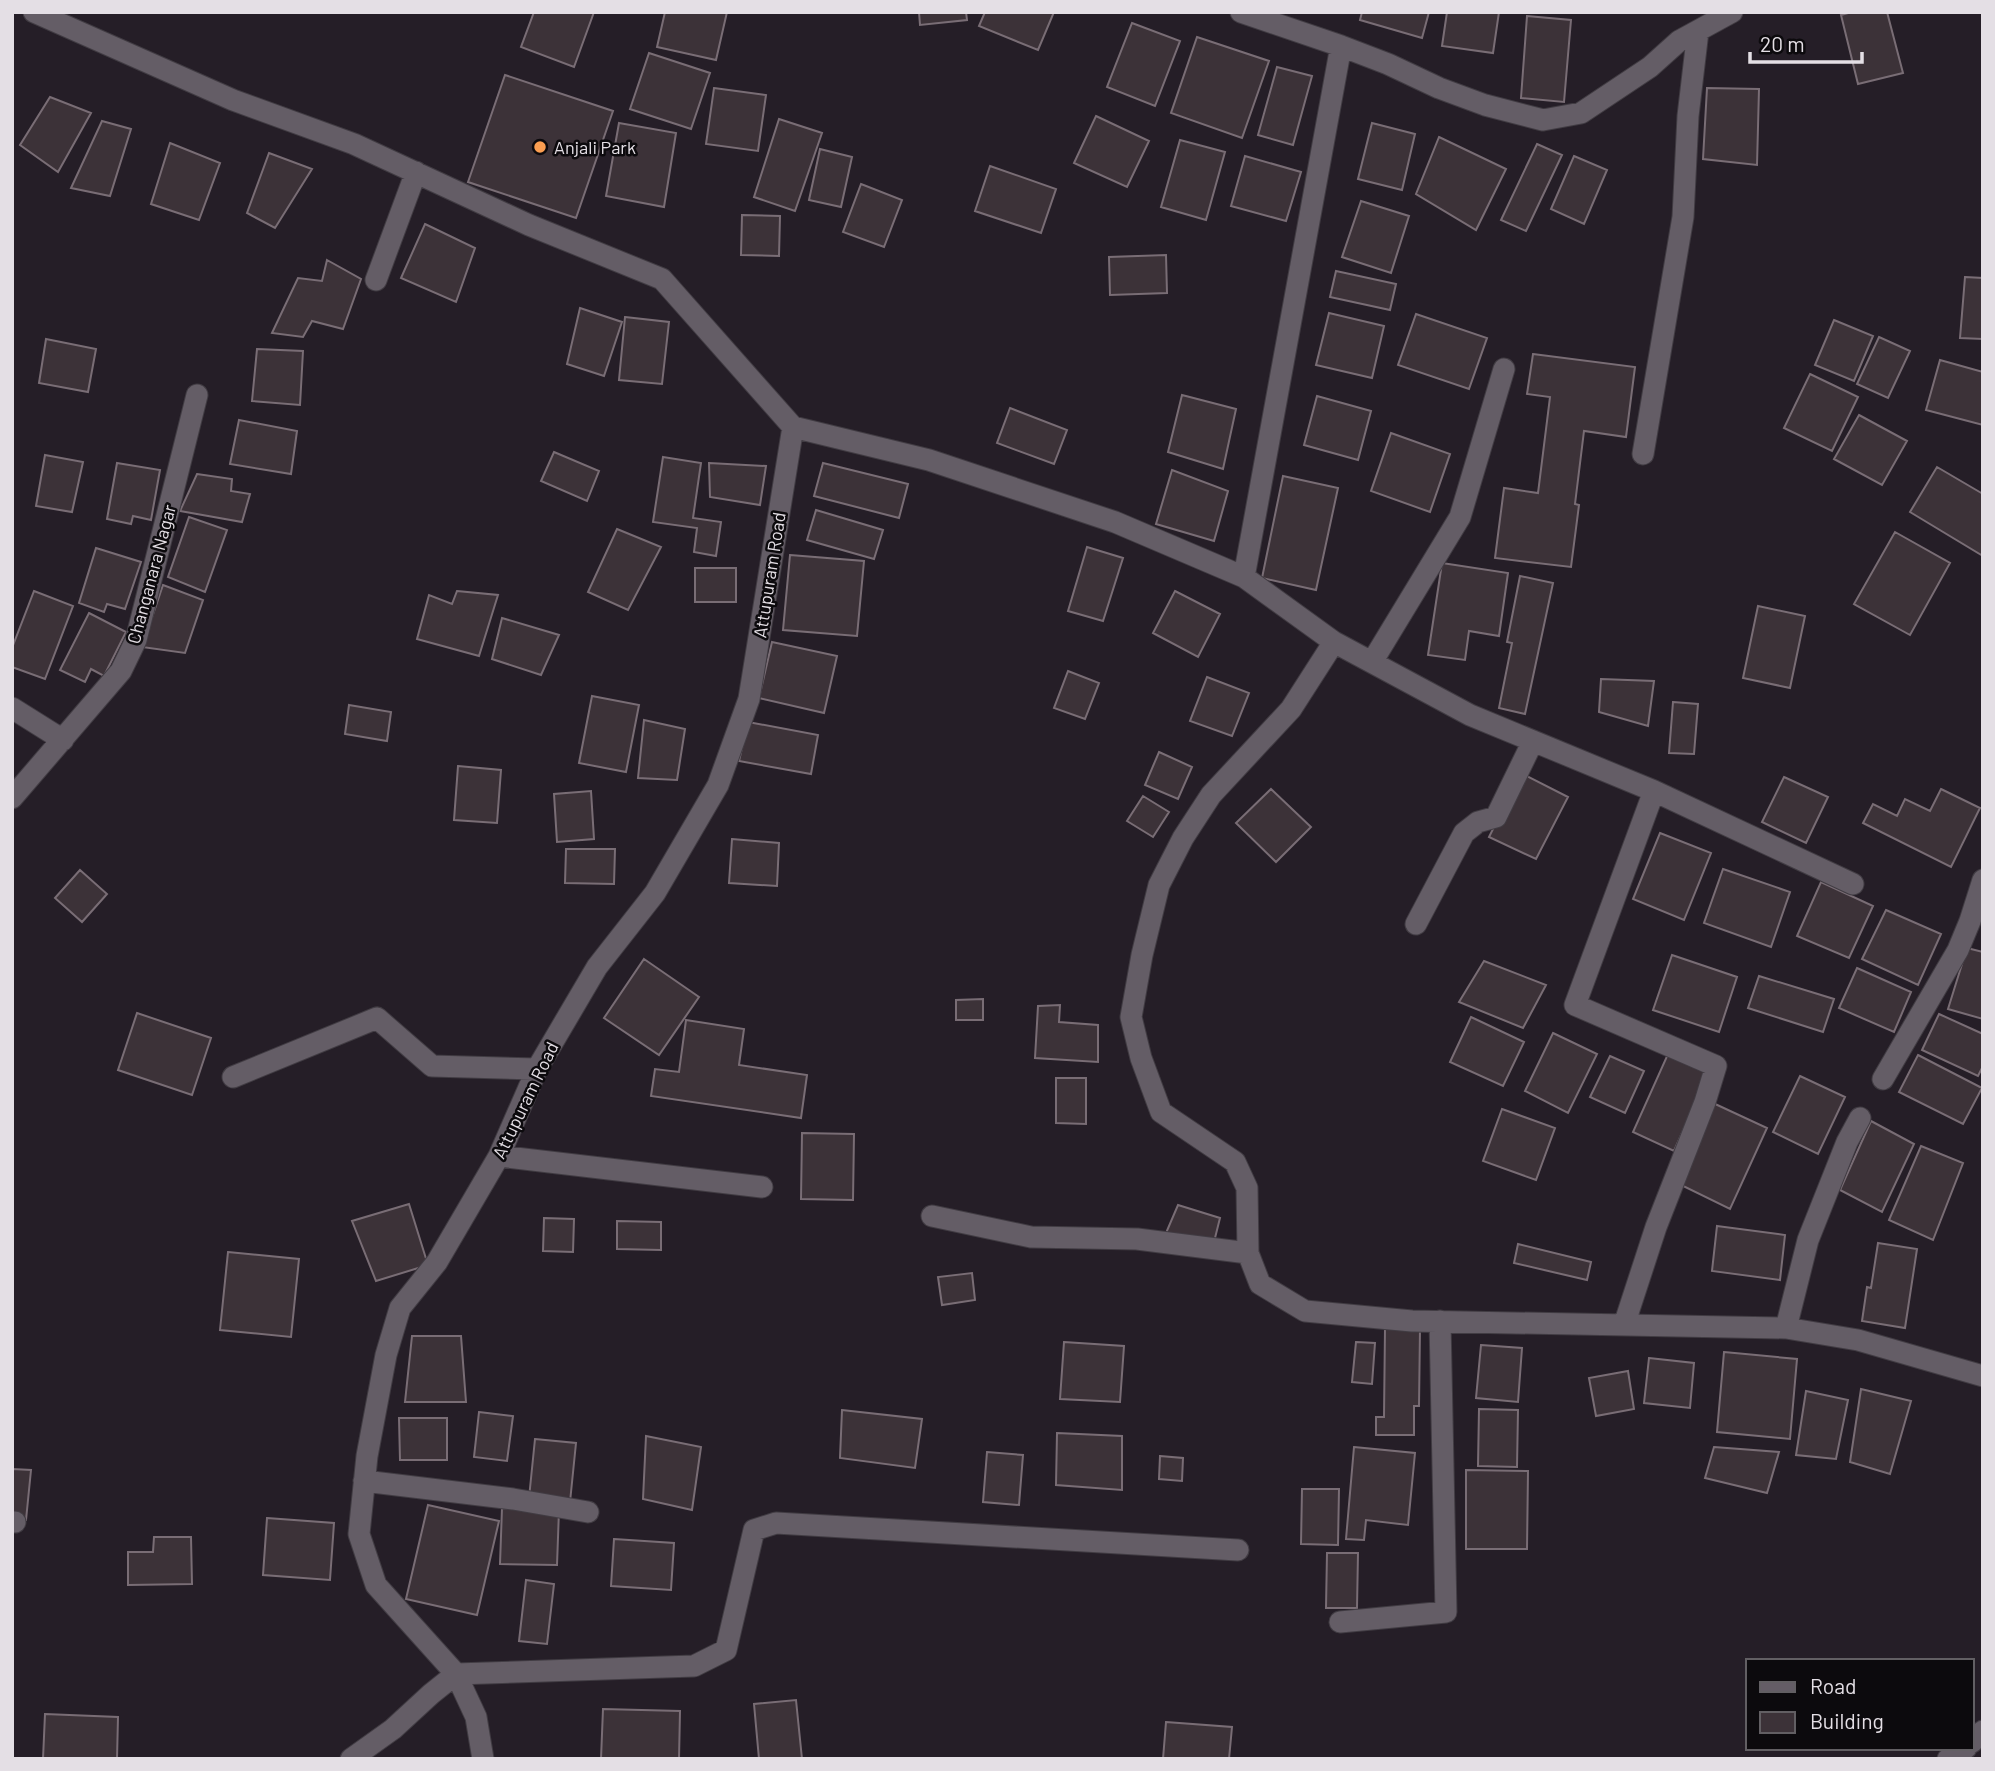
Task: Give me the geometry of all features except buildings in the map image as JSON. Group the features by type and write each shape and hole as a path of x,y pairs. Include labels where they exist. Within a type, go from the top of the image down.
{"street":[{"path":"34,12 233,100 354,144 529,225 662,279 793,427 929,460 1115,522 1244,577 1335,642 1470,715 1654,791 1853,884"},
{"path":"1241,12 1388,64 1439,89 1485,105 1543,120 1581,113 1650,67 1679,41 1732,12"},
{"path":"1643,454 1683,217 1688,116 1698,31"},
{"path":"1244,577 1341,46"},
{"path":"376,280 415,172"},
{"path":"1372,662 1460,517 1504,369"},
{"name":"Changanara Nagar","path":"12,798 121,671 136,640 198,395"},
{"name":"Attupuram Road","path":"483,1759 476,1717 456,1674 376,1585 359,1534 367,1456 386,1355 400,1308 437,1262 499,1156 537,1069 597,967 656,893 718,785 749,699 793,427"},
{"path":"1335,642 1291,709 1211,795 1182,838 1159,886 1142,955 1131,1017 1161,1112 1234,1162 1247,1188 1248,1253 1260,1284 1305,1311 1440,1321 1786,1328 1858,1340 1983,1376"},
{"path":"12,708 63,740"},
{"path":"1416,924 1464,833 1478,822 1496,817 1532,741"},
{"path":"1624,1325 1656,1227 1705,1102 1716,1066 1575,1005 1654,791"},
{"path":"1883,1079 1977,922 1983,880"},
{"path":"233,1077 377,1018 432,1066 537,1069"},
{"path":"1786,1328 1808,1241 1847,1142 1860,1118"},
{"path":"499,1156 762,1187"},
{"path":"932,1216 1031,1237 1137,1239 1248,1253"},
{"path":"1340,1622 1446,1612 1440,1321"},
{"path":"364,1481 513,1499 588,1512"},
{"path":"351,1759 393,1729 431,1693 456,1674 694,1666 726,1650 754,1531 776,1523 1238,1550"}],"place":[{"name":"Anjali Park","path":"540,147"}]}
